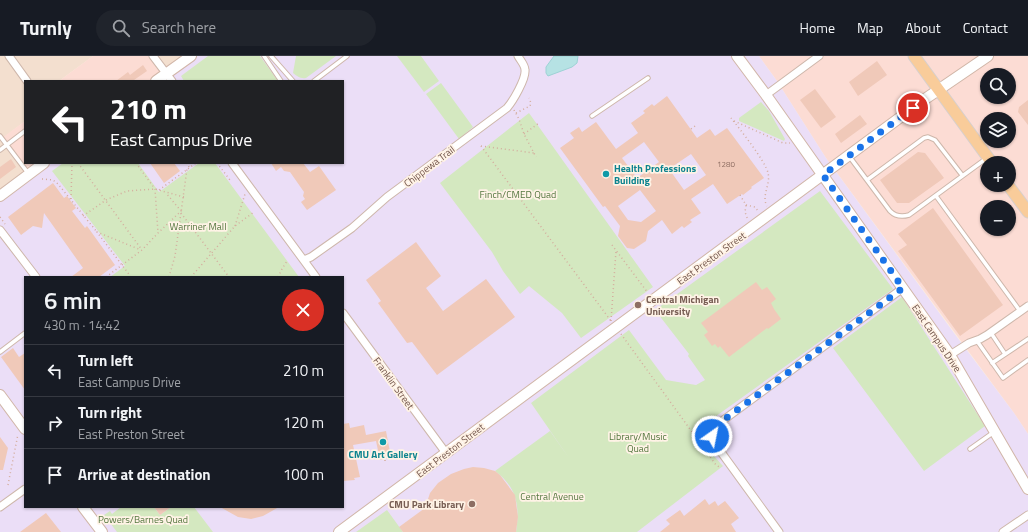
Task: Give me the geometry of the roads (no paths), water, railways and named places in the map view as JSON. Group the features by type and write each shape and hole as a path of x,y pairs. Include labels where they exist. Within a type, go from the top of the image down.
{"main road":[{"path":"914,56 987,156"},
{"path":"1013,192 1028,212"}],"street":[{"path":"9,56 26,80"},
{"path":"153,56 169,78 192,56"},
{"name":"Chippewa Trail","path":"304,260 311,257 352,228 387,198 507,108 524,77 524,66 518,56"},
{"name":"East Campus Drive","path":"737,56 950,355 1028,489"},
{"path":"766,95 819,56"},
{"name":"East Preston Street","path":"339,532 939,89 988,56"},
{"path":"0,196 43,164"},
{"path":"233,164 315,276"},
{"path":"0,230 35,276"},
{"path":"779,532 714,441 712,436 714,429 718,424 744,404 903,288"},
{"path":"950,355 969,343 991,333 1028,306"},
{"name":"Franklin Street","path":"344,314 446,453"},
{"path":"0,395 22,432"},
{"path":"0,507 24,490"},
{"path":"84,508 102,532"},
{"path":"1003,532 1028,514"}],"lane":[{"path":"264,56 280,80"},
{"path":"271,56 291,80"},
{"path":"315,80 347,56"},
{"path":"592,116 648,78"},
{"path":"0,150 24,133"},
{"path":"0,136 29,174"},
{"path":"867,180 924,138 928,137 935,140 962,175"},
{"path":"849,156 890,211 899,216 909,215 962,175 980,165"},
{"path":"936,196 1021,312"},
{"path":"991,333 1005,354"},
{"path":"0,352 24,334"},
{"path":"992,363 1028,338"},
{"path":"976,340 1003,378 1028,360"},
{"path":"970,449 994,432"}],"water":[{"path":"554,56 578,56 577,63 572,67 548,76 546,73 546,67"}],"place":[{"name":"Health Professions Building","path":"606,174"},
{"name":"Central Michigan University","path":"638,305"},
{"name":"CMU Art Gallery","path":"383,442"},
{"name":"CMU Park Library","path":"472,504"}],"park label":[{"name":"Finch/CMED Quad","path":"518,194"},
{"name":"Warriner Mall","path":"198,226"},
{"name":"Library/Music Quad","path":"638,442"},
{"name":"Central Avenue","path":"552,496"},
{"name":"Powers/Barnes Quad","path":"143,519"}]}
